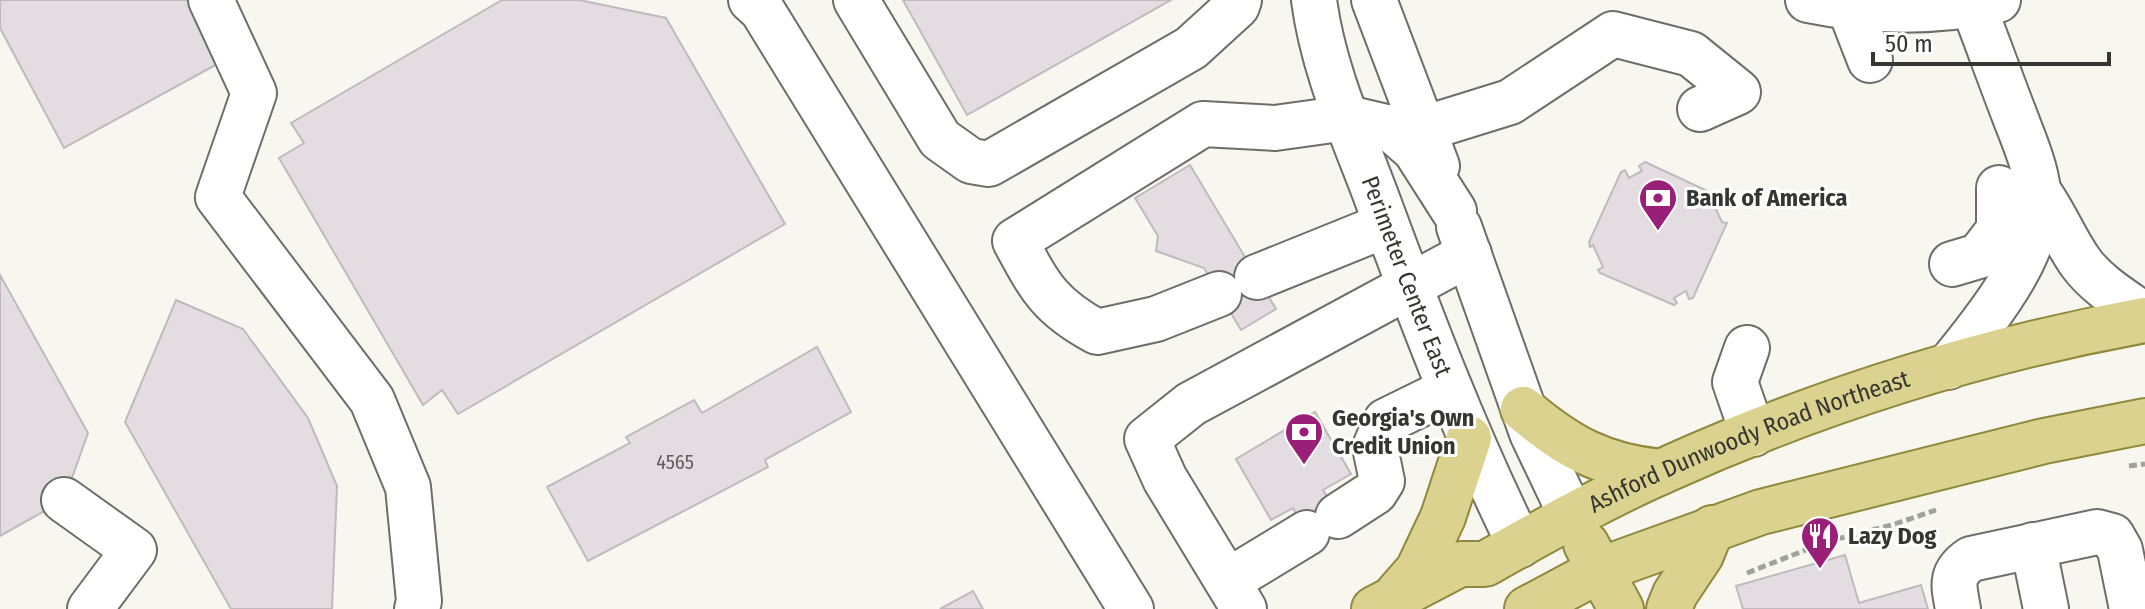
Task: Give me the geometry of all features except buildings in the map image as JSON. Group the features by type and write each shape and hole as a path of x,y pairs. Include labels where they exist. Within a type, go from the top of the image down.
{"main road":[{"name":"Ashford Dunwoody Road Northeast","path":"1383,604 1460,564 1485,564 1661,472 1753,434 1948,367 2145,318"},
{"path":"1523,409 1573,448 1621,466 1661,472"},
{"path":"1520,545 1544,605 1600,570 1761,512 2044,441 2145,421"},
{"path":"1383,604 1418,570 1449,503 1469,438"},
{"path":"1572,517 1621,609"},
{"path":"1669,609 1675,594 1701,555 1712,528"}],"street":[{"path":"211,0 254,93 218,197 372,400 408,487 419,601 417,609"},
{"path":"751,0 762,10 1131,609"},
{"path":"856,0 940,139 971,161 989,164 1191,48 1237,6 1239,0"},
{"name":"Perimeter Center East","path":"1314,0 1318,35 1330,77 1408,285 1469,438 1520,545"},
{"path":"1374,0 1454,211 1523,409 1545,466 1572,517"},
{"path":"1829,3 1918,10 1986,2 2021,133 2019,190 1999,230 1979,256 1952,264"},
{"path":"1829,3 1870,60"},
{"path":"1423,129 1510,102 1613,34 1691,54 1738,92 1700,109"},
{"path":"1386,225 1156,319 1097,332 1067,315 1041,289 1015,241 1203,124 1275,128 1347,118 1390,128 1415,150 1454,211"},
{"path":"2019,190 2054,212 2082,264 2145,318"},
{"path":"1948,367 1992,312 2013,278 2036,220 2019,190"},
{"path":"1449,390 1386,421 1375,447 1382,481 1375,492 1322,525 1236,595 1165,479 1147,439 1191,404 1469,254"},
{"path":"1747,348 1735,382 1753,434"},
{"path":"64,500 134,550 90,609"},
{"path":"1958,609 1953,583 1959,567 1971,559 2097,532 2112,536 2120,550 2132,609"},
{"path":"2033,545 2046,609"}],"path":[{"path":"2120,467 2145,464"},
{"path":"1747,573 1826,542 1948,506"}],"place":[{"name":"Bank of America","path":"1658,232"},
{"name":"Georgia's Own Credit Union","path":"1304,466"},
{"name":"Lazy Dog","path":"1820,570"}]}
